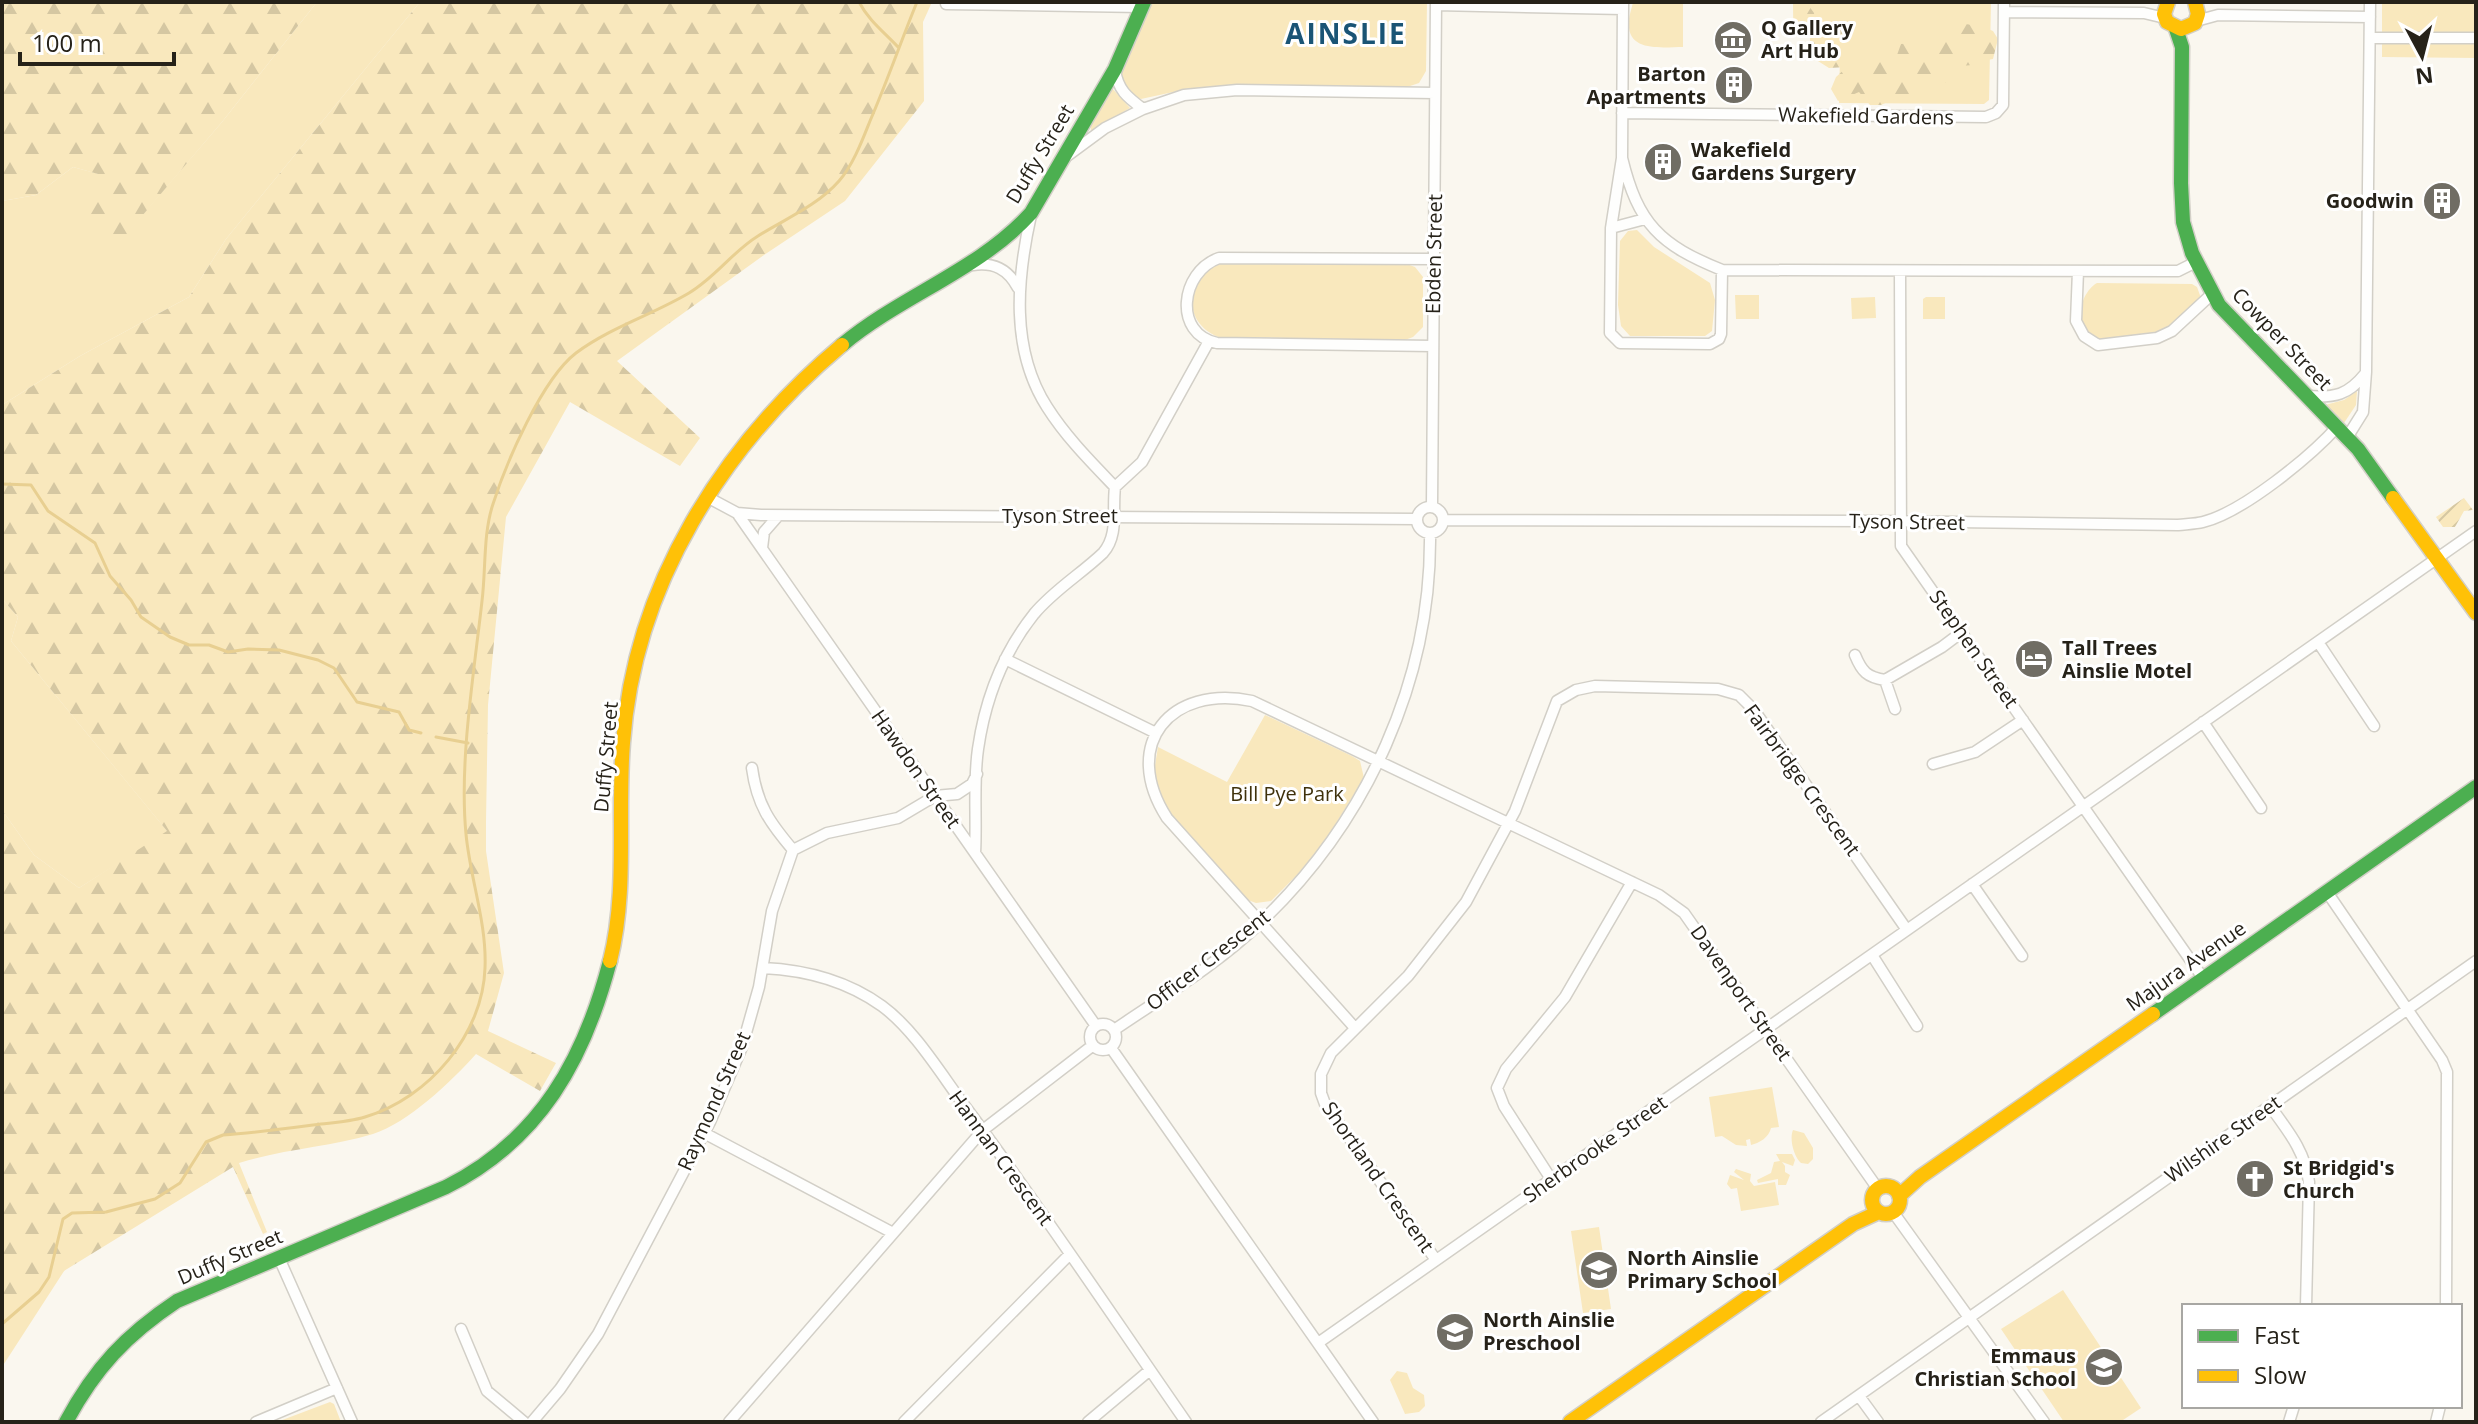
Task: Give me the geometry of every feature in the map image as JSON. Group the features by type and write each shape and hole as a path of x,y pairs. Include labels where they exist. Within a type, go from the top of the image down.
{"street":[{"path":"2343,431 2363,412 2366,372 2370,2"},
{"path":"1436,3 1623,6 1622,158 1611,228 1610,333 1620,343 1710,344 1719,339 1722,270"},
{"name":"Ebden Street","path":"1432,506 1436,3"},
{"path":"946,4 1143,4"},
{"name":"Duffy Street","path":"66,1422 97,1369 117,1345 140,1325 177,1301 446,1187 501,1154 534,1120 562,1081 590,1023 612,954 621,880 619,805 625,720 644,639 669,568 707,497 760,424 822,362 882,315 971,265 1031,213 1115,68 1143,4"},
{"path":"2004,7 2168,14 2185,29 2195,13 2370,17"},
{"name":"Wakefield Gardens","path":"1622,113 1986,117 1996,113 2003,105 2004,7"},
{"name":"Cowper Street","path":"2195,13 2182,47 2181,196 2183,222 2196,262 2219,305 2238,327 2343,431 2476,613"},
{"name":"Cowper Street","path":"2168,14 2182,47"},
{"path":"2370,38 2476,38"},
{"path":"1115,68 1117,83 1123,93 1143,109"},
{"path":"1062,160 1105,128 1143,109 1184,95 1209,91 1435,93"},
{"path":"1622,158 1630,191 1645,219 1663,239 1690,257 1722,270 2178,271 2196,262"},
{"path":"1031,213 1019,291 1020,319 1033,377 1045,404 1064,431 1115,487"},
{"path":"1611,228 1645,219"},
{"path":"1433,346 1227,344 1209,341 1190,319 1186,298 1194,277 1211,261 1231,256 1434,259"},
{"path":"971,265 992,264 1003,269 1019,291"},
{"name":"Stephen Street","path":"1900,271 1901,546 2203,978"},
{"path":"2078,271 2076,321 2084,336 2098,345 2157,338 2172,331 2213,293"},
{"path":"975,853 978,751 985,713 1005,659 1034,615 1055,592 1094,562 1109,546 1113,531 1115,487 1142,462 1209,341"},
{"path":"2308,396 2329,398 2341,395 2353,388 2366,372"},
{"name":"Tyson Street","path":"1444,520 2178,525 2203,522 2224,514 2263,490 2324,441 2343,431"},
{"name":"Tyson Street","path":"707,497 737,513 778,516 1417,519"},
{"path":"1432,506 1440,510 1444,520 1438,531 1430,533 1419,527 1417,519 1421,510 1432,506"},
{"name":"Hawdon Street","path":"737,513 1096,1026"},
{"path":"763,549 764,532 778,516"},
{"name":"Sherbrooke Street","path":"1318,1343 2476,531"},
{"name":"Officer Crescent","path":"1114,1030 1261,923 1309,871 1335,837 1383,763 1412,677 1426,607 1430,533"},
{"path":"1855,655 1865,674 1885,680 1962,632"},
{"path":"2318,642 2374,726"},
{"path":"1005,659 1154,732 1148,774 1155,798 1167,818 1355,1028"},
{"path":"1885,680 1895,709"},
{"name":"Fairbridge Crescent","path":"1509,823 1557,701 1576,690 1595,686 1718,689 1739,695 1754,710 1907,930"},
{"name":"Davenport Street","path":"1154,732 1175,712 1201,700 1230,696 1260,704 1659,895 1684,913 2044,1422"},
{"path":"1933,764 1975,752 2023,720"},
{"path":"2203,722 2261,808"},
{"path":"752,768 758,799 768,820 793,850 827,833 898,818 935,796 960,793 972,784 977,774"},
{"name":"Majura Avenue","path":"1570,1422 2476,787"},
{"name":"Shortland Crescent","path":"1436,1260 1325,1104 1321,1084 1324,1064 1355,1028 1408,976 1466,902 1509,823"},
{"name":"Raymond Street","path":"532,1422 560,1389 598,1334 704,1133 742,1047 763,968 772,911 793,850"},
{"path":"1551,1179 1504,1106 1497,1088 1506,1069 1565,997 1632,882"},
{"path":"1972,884 2022,956"},
{"path":"2327,892 2442,1060 2448,1082 2446,1304"},
{"path":"1872,955 1917,1026"},
{"name":"Wilshire Street","path":"1821,1422 2476,961"},
{"name":"Hannan Crescent","path":"763,968 797,971 831,979 858,989 886,1008 921,1047 983,1130 1186,1422"},
{"path":"1106,1024 1114,1030 1116,1041 1111,1048 1101,1051 1092,1046 1090,1035 1096,1026 1106,1024"},
{"path":"729,1422 983,1130 1092,1046"},
{"path":"1111,1048 1373,1422"},
{"path":"2270,1106 2296,1141 2307,1164 2306,1304"},
{"path":"704,1133 893,1233"},
{"path":"904,1422 1070,1254"},
{"path":"279,1258 352,1422"},
{"path":"461,1329 487,1391 524,1422"},
{"path":"1088,1422 1150,1370"},
{"path":"256,1422 337,1388"},
{"path":"1859,1396 1878,1422"}],"green space":[{"path":"2,2 317,2 222,122 119,243 82,218 98,174 73,167 36,195 2,201"},
{"path":"317,2 420,2 226,239 189,297 80,356 2,405 2,201 36,195 73,167 99,174 119,242 222,122"},
{"path":"420,2 932,2 923,22 924,101 845,201 617,361 700,438 680,466 570,402 506,517 488,705 486,822 486,851 504,973 488,1031 556,1063 540,1091 476,1054 429,1100 386,1129 239,1163 267,1232 263,1234 233,1167 2,1309 2,810 34,855 79,888 167,831 11,641 18,617 2,599 2,405 80,356 189,297 226,239"},
{"path":"1152,2 1427,2 1426,71 1419,83 1404,88 1229,86 1187,89 1141,99 1128,90 1121,75"},
{"path":"1633,2 1683,2 1683,47 1647,46 1633,39 1629,21"},
{"path":"1793,2 1991,2 1989,100 1984,104 1839,103 1840,53 1812,37 1794,37"},
{"path":"1793,2 1814,2 1809,6 1815,23 1826,23 1830,14 1846,18 1848,60 1861,70 1897,55 1901,44 1936,39 1946,30 1949,22 1981,26 1993,31 1998,39 1993,59 1968,65 1953,60 1947,66 1946,82 1936,90 1934,98 1912,102 1898,97 1881,105 1870,105 1859,92 1838,101 1831,89 1836,77 1847,67 1829,68 1810,56 1810,37 1794,37"},
{"path":"2476,2 2476,58 2382,57 2382,4"},
{"path":"1112,88 1130,108 1091,131 1090,122"},
{"path":"1637,230 1654,247 1710,283 1715,300 1712,331 1705,336 1630,336 1621,326 1618,305 1620,241 1628,231"},
{"path":"1229,262 1407,264 1415,267 1423,277 1423,327 1405,340 1218,337 1197,319 1192,307 1192,295 1204,274 1215,266"},
{"path":"2097,283 2192,284 2197,287 2201,298 2171,329 2156,337 2098,344 2086,337 2080,323 2081,307 2087,293"},
{"path":"1735,295 1759,295 1759,319 1736,319"},
{"path":"1875,297 1876,318 1852,319 1851,298"},
{"path":"1945,297 1945,319 1923,319 1923,299"},
{"path":"2357,391 2356,405 2344,423 2325,405 2344,400"},
{"path":"2464,498 2473,510 2464,511 2455,527 2443,527 2436,517"},
{"path":"2,599 18,617 11,641 168,832 79,888 34,855 2,810"},
{"name":"Bill Pye Park","path":"1265,715 1360,761 1364,778 1327,838 1298,874 1271,901 1256,903 1245,899 1181,828 1160,800 1154,771 1158,747 1227,782"},
{"path":"1772,1087 1779,1127 1771,1128 1766,1137 1754,1144 1751,1145 1750,1139 1746,1140 1747,1146 1736,1145 1722,1136 1715,1137 1709,1097"},
{"path":"1793,1130 1804,1133 1813,1148 1813,1159 1808,1164 1801,1163 1794,1152"},
{"path":"1776,1154 1792,1154 1795,1160 1793,1166 1782,1162 1785,1172 1790,1175 1786,1185 1778,1185 1778,1179 1758,1183 1757,1180 1771,1173 1774,1162 1780,1161"},
{"path":"1736,1169 1751,1174 1750,1181 1754,1186 1775,1182 1779,1205 1741,1211 1737,1188 1731,1189 1727,1184 1730,1175 1744,1180 1734,1172"},
{"path":"1599,1227 1611,1309 1583,1313 1571,1231"},
{"path":"77,1251 2,1367 2,1301"},
{"path":"2063,1290 2141,1408 2120,1422 2064,1422 2001,1329"},
{"path":"1397,1371 1407,1373 1413,1388 1424,1395 1425,1406 1419,1412 1405,1414 1390,1380"},
{"path":"330,1402 334,1404 341,1422 277,1422"}],"waterway":[{"path":"859,2 872,21 898,47"},
{"path":"2,1324 39,1292 49,1277 63,1219 72,1213 106,1212 155,1199 180,1183 206,1142 223,1135 346,1121 388,1108 431,1079 463,1039 482,993 485,968 481,917 464,806 468,718 488,527 493,504 516,445 538,401 563,365 576,353 689,293 749,242 811,205 839,181 860,145 917,2"},
{"path":"2,484 31,485 48,511 95,543 110,576 141,617 170,637 189,645 209,645 228,652 279,650 318,660 334,668 357,702 399,712 409,730 421,733"},
{"path":"436,737 468,743"}],"traffic: fast":[{"path":"842,345 889,311 988,251 1031,213 1115,69 1144,2"},
{"path":"2176,29 2182,47 2183,222 2192,253 2219,305 2358,449 2393,498"},
{"path":"2153,1014 2476,787"},
{"path":"66,1422 88,1385 113,1354 177,1301 446,1187 508,1146 554,1094 571,1064 587,1031 610,961"}],"traffic: slow":[{"path":"2168,2 2164,14 2167,22 2181,29 2195,23 2198,14 2195,2"},
{"path":"610,961 619,907 623,743 631,685 645,628 666,574 692,522 723,473 759,427 799,384 842,345"},
{"path":"2393,498 2476,613"},
{"path":"1899,1196 1920,1177 2153,1014"},
{"path":"1886,1186 1896,1190 1900,1200 1896,1210 1886,1214 1876,1210 1872,1200 1876,1190 1886,1186"},
{"path":"1570,1422 1853,1224 1879,1212"}],"place":[{"name":"Q Gallery Art Hub","path":"1733,40"},
{"name":"Barton Apartments","path":"1734,85"},
{"name":"Wakefield Gardens Surgery","path":"1663,162"},
{"name":"Goodwin","path":"2442,201"},
{"name":"Tall Trees Ainslie Motel","path":"2034,659"},
{"name":"St Bridgid's Church","path":"2255,1179"},
{"name":"North Ainslie Primary School","path":"1599,1270"},
{"name":"North Ainslie Preschool","path":"1455,1332"},
{"name":"Emmaus Christian School","path":"2104,1367"}],"district":[{"name":"AINSLIE","path":"1346,34"}]}
